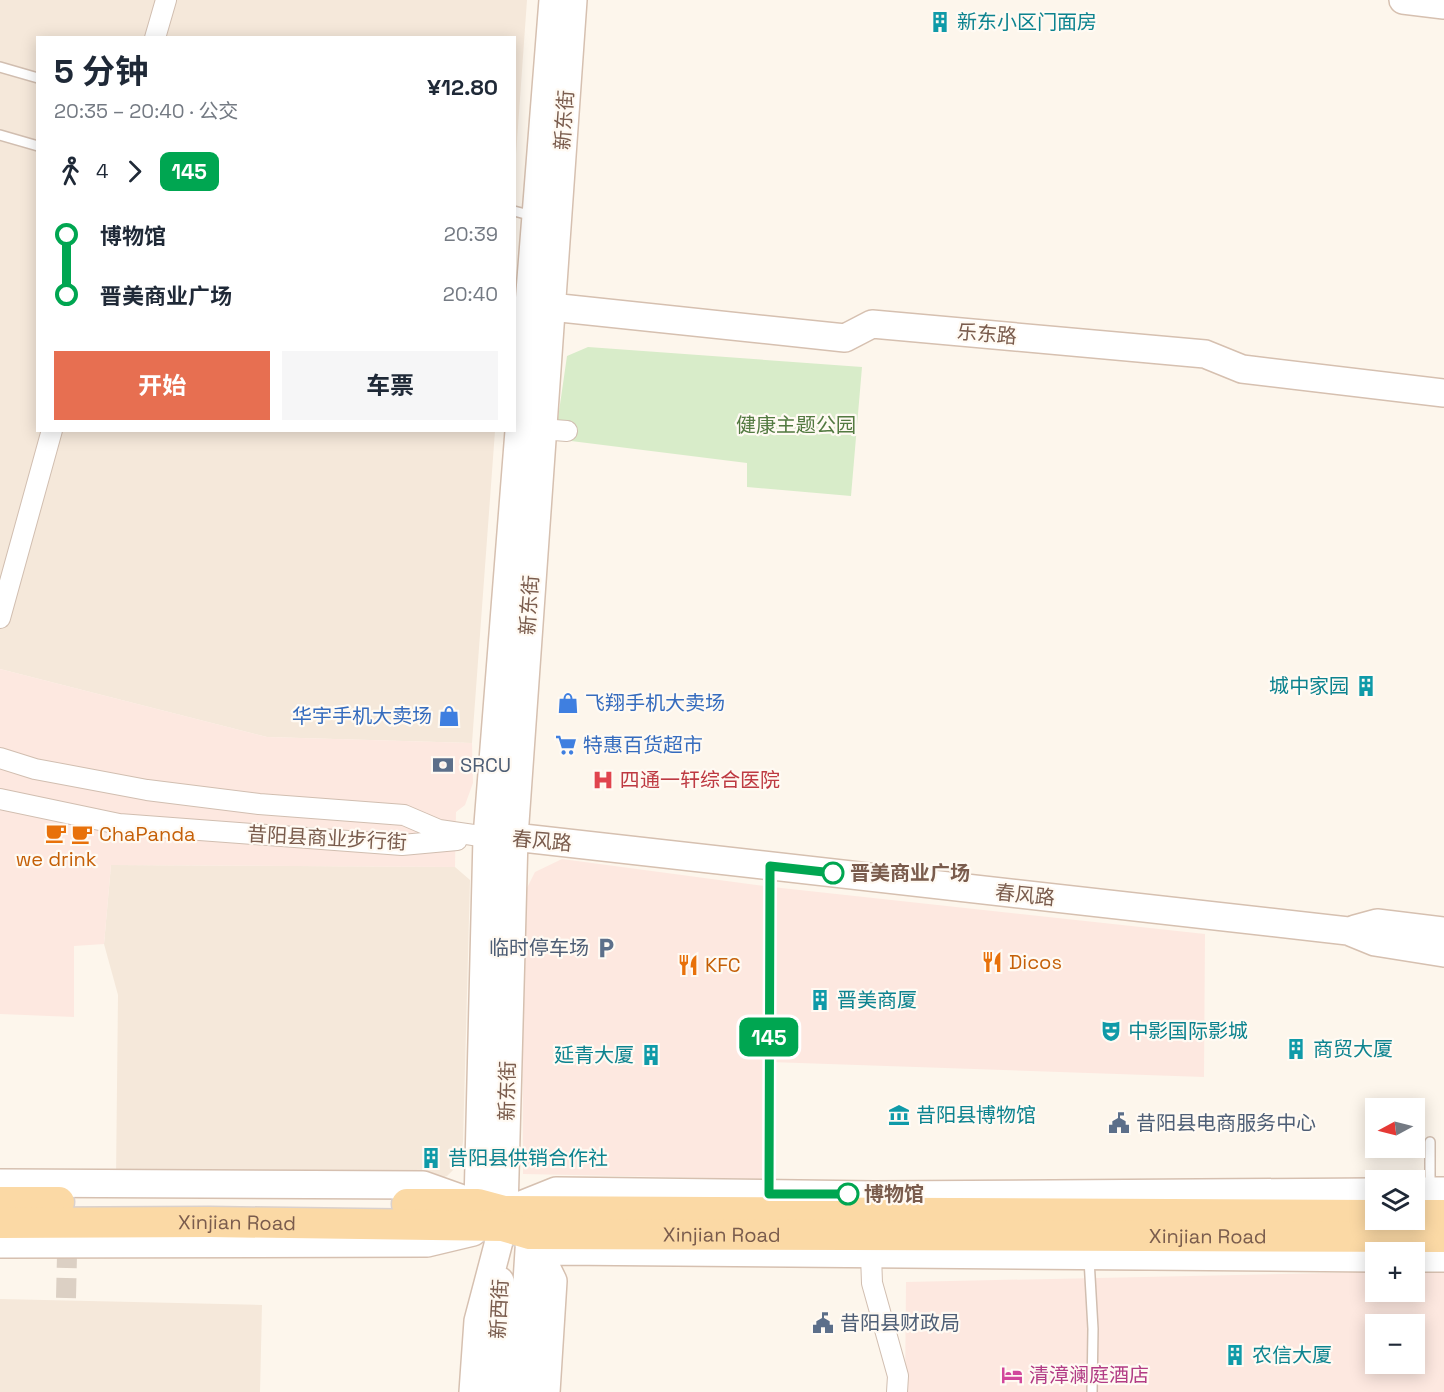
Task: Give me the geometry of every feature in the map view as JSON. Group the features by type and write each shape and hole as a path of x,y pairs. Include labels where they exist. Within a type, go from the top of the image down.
{"main road":[{"name":"新东街","path":"504,1219 514,837 554,430 540,306 529,269 526,214 553,0"},
{"name":"新东街","path":"504,1219 487,837 573,0"},
{"path":"1403,0 1444,5"},
{"name":"乐东路","path":"540,306 845,338 872,324 1205,354 1242,369 1444,393"},
{"name":"春风路","path":"487,837 514,837 1348,931 1375,942 1444,953"},
{"name":"春风路","path":"1348,931 1377,923 1444,932"},
{"path":"0,1183 423,1185 504,1219 559,1251 1365,1258"},
{"path":"473,1392 478,1321 504,1219 556,1191 769,1194 1365,1192"},
{"name":"Xinjian Road","path":"0,1202 504,1219 1444,1237"},
{"name":"Xinjian Road","path":"0,1223 67,1240 504,1219 1365,1215"},
{"path":"504,1219 553,1281 546,1392"},
{"name":"新西街","path":"495,1392 504,1219"},
{"name":"新西街","path":"504,1219 520,1392"},
{"path":"0,1244 67,1240"},
{"path":"1425,1258 1444,1258"}],"street":[{"path":"156,36 166,0"},
{"path":"0,618 51,432"},
{"name":"昔阳县商业步行街","path":"0,758 35,769 147,790 259,804 404,815 439,830 487,837"},
{"name":"昔阳县商业步行街","path":"0,799 119,824 402,844 487,837"},
{"path":"871,1255 872,1283 898,1376 897,1392"}],"lane":[{"path":"0,67 36,77"},
{"path":"0,135 36,145"},
{"path":"769,1194 770,866"},
{"path":"1430,1142 1430,1201"},
{"path":"1089,1257 1093,1329 1092,1392"}],"shaded area":[{"path":"0,0 527,0 516,155 516,36 36,36 36,432 495,432 472,743 267,737 0,669"},
{"path":"0,669 267,737 472,743 473,783 465,805 456,812 455,867 111,865 104,944 74,946 74,1017 0,1014"},
{"path":"562,859 772,887 1205,934 1204,1077 770,1062 769,1179 523,1174 522,898 535,872"},
{"path":"111,865 455,867 470,880 463,1142 459,1164 447,1176 434,1181 116,1177 118,995 104,944"},
{"path":"1444,1271 1444,1392 905,1392 906,1282 1365,1272 1365,1302 1425,1302 1425,1272"},
{"path":"0,1299 262,1305 260,1392 0,1392"}],"green space":[{"name":"健康主题公园","path":"588,347 862,367 851,496 747,487 747,463 555,439 567,356"}],"tunnel":[{"path":"66,1298 67,1255"}],"bus line":[{"name":"145","path":"833,873 770,866 769,1194 848,1194"}],"place":[{"name":"新东小区门面房","path":"940,22"},
{"name":"城中家园","path":"1366,686"},
{"name":"飞翔手机大卖场","path":"568,703"},
{"name":"华宇手机大卖场","path":"449,716"},
{"name":"特惠百货超市","path":"566,745"},
{"name":"SRCU","path":"443,765"},
{"name":"四通一轩综合医院","path":"603,780"},
{"name":"we drink","path":"56,833"},
{"name":"ChaPanda","path":"82,834"},
{"name":"晋美商业广场","path":"833,873"},
{"name":"临时停车场","path":"606,948"},
{"name":"Dicos","path":"992,962"},
{"name":"KFC","path":"688,965"},
{"name":"晋美商厦","path":"820,1000"},
{"name":"中影国际影城","path":"1111,1031"},
{"name":"商贸大厦","path":"1296,1049"},
{"name":"延青大厦","path":"651,1055"},
{"name":"昔阳县博物馆","path":"899,1115"},
{"name":"昔阳县电商服务中心","path":"1119,1123"},
{"name":"昔阳县供销合作社","path":"431,1158"},
{"name":"博物馆","path":"848,1194"},
{"name":"昔阳县财政局","path":"823,1323"},
{"name":"农信大厦","path":"1235,1355"},
{"name":"清漳澜庭酒店","path":"1012,1375"}]}
